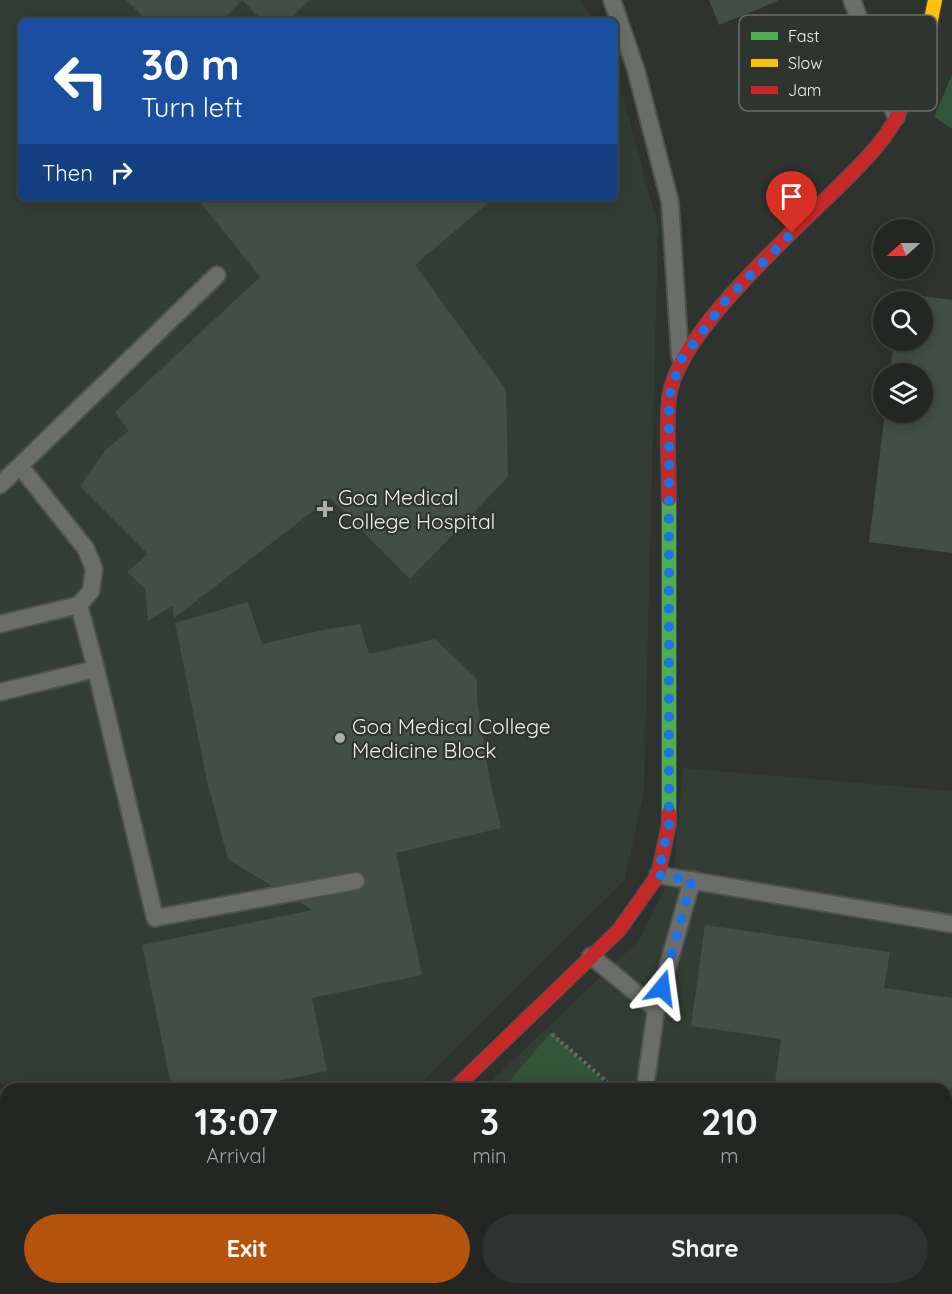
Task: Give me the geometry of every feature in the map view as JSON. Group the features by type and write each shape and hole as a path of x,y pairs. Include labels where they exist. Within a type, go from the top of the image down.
{"street":[{"path":"932,15 935,0"},
{"path":"459,1083 619,930 658,875 669,824 669,397 681,360 726,300 858,167 897,121 901,111"}],"lane":[{"path":"612,0 636,70 670,202 681,360"},
{"path":"852,0 858,15"},
{"path":"893,111 897,121"},
{"path":"0,485 217,276"},
{"path":"0,624 79,605 91,591 94,569 86,549 20,466"},
{"path":"79,605 155,918 356,881"},
{"path":"0,692 96,669"},
{"path":"658,875 952,924"},
{"path":"646,1083 656,1009 692,880"},
{"path":"591,956 656,1009"}],"path":[{"path":"548,1030 608,1083"}],"shaded area":[{"name":"Goa Medical College Hospital","path":"0,0 580,0 592,18 18,18 18,201 618,201 618,78 658,227 644,790 625,880 421,1083 0,1082"},
{"path":"683,768 952,791 952,1083 489,1083 639,940 674,870"}],"green space":[{"path":"952,75 952,129 934,117"},
{"path":"551,1032 604,1083 508,1083"}],"building":[{"path":"126,0 242,0 225,18 144,18"},
{"path":"242,0 309,0 291,18 260,18"},
{"path":"709,0 778,1 739,15 719,25"},
{"path":"199,201 490,201 415,265 506,390 508,477 410,579 330,498 174,618 172,606 148,621 145,589 127,572 148,554 80,486 106,449 129,431 115,412 260,277"},
{"path":"933,297 952,300 952,553 869,542 884,423 933,423 933,363 891,363 893,351 933,351"},
{"name":"Goa Medical College Medicine Block","path":"248,602 262,644 360,624 369,654 435,639 477,679 477,700 489,776 501,828 396,853 422,975 312,998 327,1071 268,1083 171,1083 142,945 312,910 299,902 358,891 366,884 364,874 355,871 272,886 228,859 207,781 175,623"},
{"path":"705,925 890,952 884,988 952,998 952,1083 775,1083 781,1039 691,1026"}],"traffic: fast":[{"path":"669,499 669,813"}],"traffic: slow":[{"path":"932,15 935,0"}],"traffic: jam":[{"path":"669,499 669,398 676,373 691,345 712,317 764,259 875,149 900,111"},
{"path":"460,1083 619,930 658,875 669,824 669,813"}],"place":[{"name":"Goa Medical College Hospital","path":"325,509"},
{"name":"Goa Medical College Medicine Block","path":"340,738"}],"route":[{"path":"662,988 692,880 658,875 669,824 669,397 681,360 726,300 792,233"}]}
